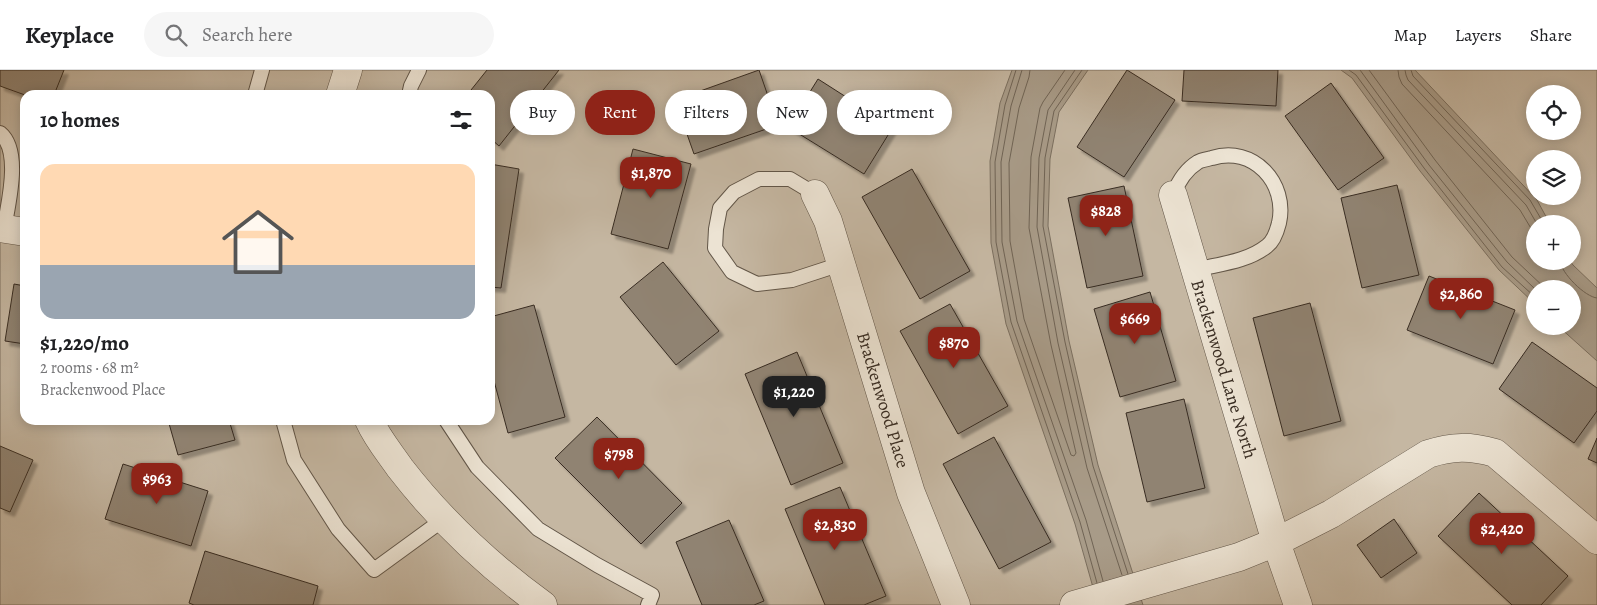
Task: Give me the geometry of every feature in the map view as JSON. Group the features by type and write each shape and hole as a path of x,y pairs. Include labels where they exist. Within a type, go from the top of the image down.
{"street":[{"path":"342,90 348,70"},
{"name":"Brackenwood Place","path":"815,194 828,221 911,493 956,605"},
{"name":"Brackenwood Lane North","path":"1172,195 1276,542 1298,605"},
{"path":"371,425 375,434 417,489 444,519 480,555 515,585 543,605"},
{"path":"1074,605 1239,557 1276,542 1331,514 1428,454 1444,449 1479,448 1495,453 1597,540"}],"lane":[{"path":"256,90 262,70"},
{"path":"410,90 419,70"},
{"path":"0,133 4,136 10,150 12,180 10,230"},
{"path":"1172,195 1180,178 1198,162 1223,154 1250,160 1266,171 1276,186 1282,212 1277,232 1268,245 1249,257 1195,270"},
{"path":"815,194 790,179 759,179 734,192 720,208 715,248 732,272 757,284 792,280 841,264"},
{"path":"284,425 294,460 338,529 374,570 444,519"},
{"path":"449,425 477,467 538,529 596,565 652,595 648,605"}],"shaded area":[{"path":"0,70 1597,70 1597,605 0,605"}],"water":[{"path":"1012,70 1088,70 1059,112 1050,159 1048,226 1069,341 1098,465 1143,605 1098,605 1075,524 1006,324 991,243 990,161 1000,103"},
{"path":"1341,70 1415,70 1526,188 1526,205 1540,205 1545,215 1526,215 1526,270 1578,270 1597,288 1597,361 1568,335 1581,335 1581,280 1526,280 1526,296 1499,270 1420,171 1352,78"}],"building":[{"path":"0,70 64,70 56,90 20,90 20,93 0,86"},
{"path":"487,70 559,70 543,90 510,90 510,132 499,146 495,142 495,90 471,90"},
{"path":"759,70 766,90 757,90 757,132 694,154 687,135 747,135 747,90 703,90"},
{"path":"1127,70 1175,100 1124,177 1077,147"},
{"path":"1184,70 1278,70 1276,106 1182,101"},
{"path":"818,79 837,91 837,135 888,135 864,174 801,135 827,135 827,90 811,90"},
{"path":"1331,83 1384,158 1338,190 1285,116"},
{"path":"633,149 691,164 668,249 611,234"},
{"path":"495,165 519,169 501,288 495,287"},
{"path":"912,169 970,271 920,299 862,197"},
{"path":"1397,185 1419,275 1362,288 1341,198"},
{"path":"1124,186 1143,276 1087,288 1068,198"},
{"path":"663,262 719,331 676,365 620,297"},
{"path":"1429,276 1515,310 1493,364 1407,330"},
{"path":"14,284 20,285 20,343 5,341"},
{"path":"1150,292 1176,381 1120,397 1094,309"},
{"path":"1310,303 1341,421 1284,436 1253,318"},
{"path":"950,304 1008,406 958,434 900,331"},
{"path":"534,305 565,417 508,433 495,385 495,316"},
{"path":"1532,342 1597,388 1597,411 1574,443 1499,389"},
{"path":"797,352 843,463 791,485 745,374"},
{"path":"1184,399 1205,488 1147,502 1126,413"},
{"path":"597,417 682,503 641,544 555,458"},
{"path":"169,425 230,425 235,440 178,455"},
{"path":"994,437 1051,542 999,569 943,464"},
{"path":"1597,438 1597,463 1588,459"},
{"path":"0,446 33,460 10,512 0,508"},
{"path":"123,464 208,491 191,546 105,519"},
{"path":"840,487 886,596 864,605 825,605 785,509"},
{"path":"1479,493 1568,576 1541,605 1512,605 1438,536"},
{"path":"1394,519 1417,553 1381,578 1357,545"},
{"path":"729,520 764,601 754,605 702,605 676,542"},
{"path":"205,551 318,586 313,605 194,605 189,603"}]}
